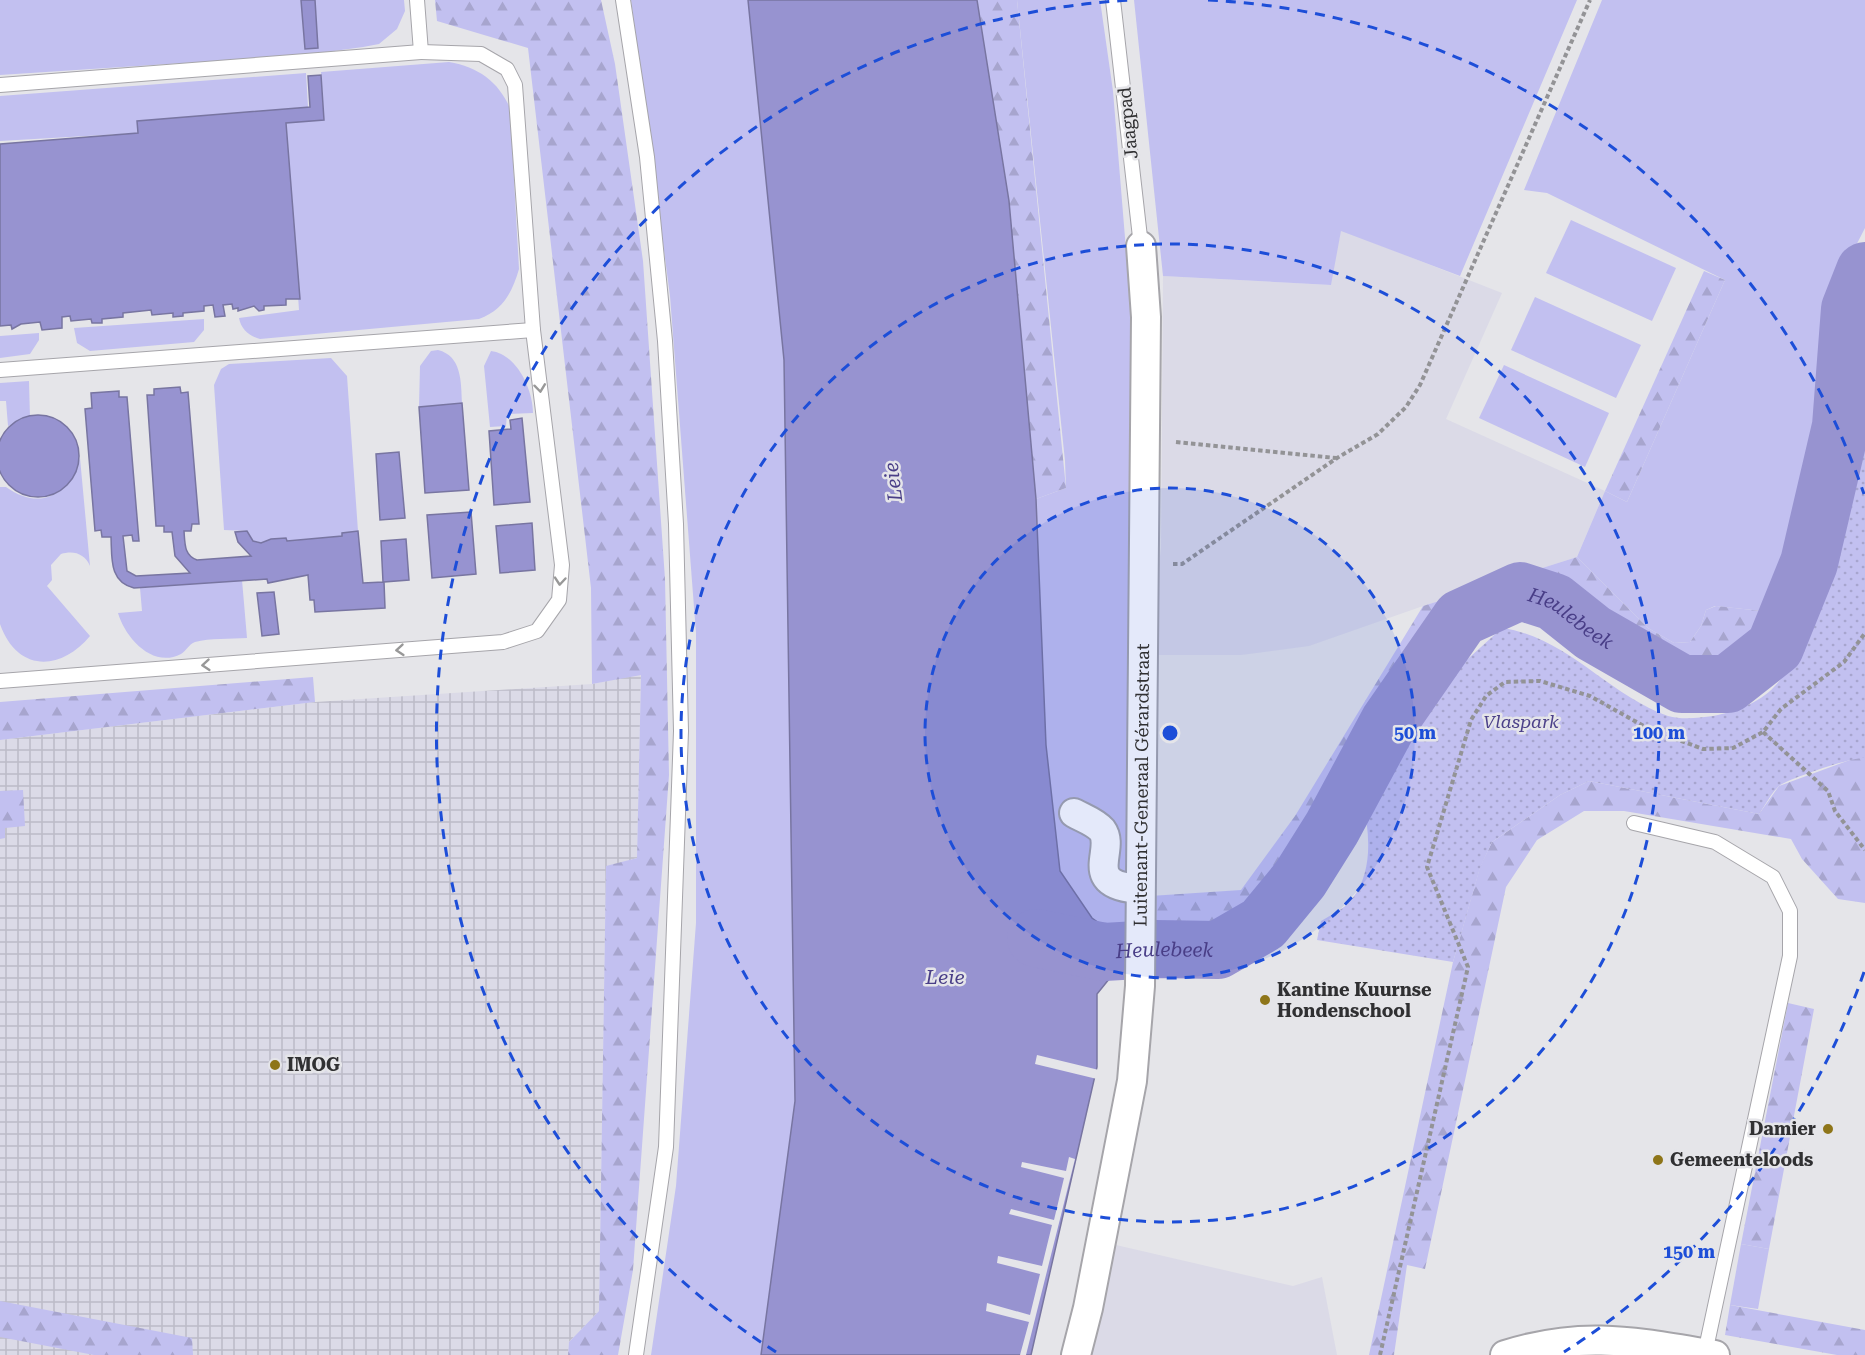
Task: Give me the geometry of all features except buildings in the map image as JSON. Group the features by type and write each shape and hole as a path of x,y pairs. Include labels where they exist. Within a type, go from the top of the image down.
{"street":[{"name":"Luitenant-Generaal Gérardstraat","path":"1076,1355 1088,1308 1132,1081 1140,986 1136,897 1145,564 1146,317 1140,246"},
{"path":"1074,813 1094,823 1102,831 1106,846 1102,863 1104,871 1120,887 1136,897"},
{"path":"1505,1355 1536,1345 1614,1339 1710,1354"}],"lane":[{"path":"417,0 421,52"},
{"path":"623,0 647,157 665,341 676,524 681,731 666,1147 636,1355"},
{"name":"Jaagpad","path":"1113,0 1140,246"},
{"path":"0,85 421,52 482,54 507,69 515,85 533,330 562,565 559,600 537,631 503,642 0,681"},
{"path":"0,370 533,330"},
{"path":"1634,823 1715,842 1773,877 1790,911 1790,956 1710,1354"}],"path":[{"path":"1145,564 1182,564 1337,458 1378,434 1406,407 1420,385 1590,0"},
{"path":"1145,443 1186,442 1337,458"},
{"path":"1380,1355 1468,967 1427,867 1471,720 1486,696 1505,682 1540,681 1590,696 1649,729 1703,748 1733,748 1763,732 1781,709 1844,662 1865,633"},
{"path":"1763,732 1828,791 1835,811 1865,850"}],"shaded area":[{"path":"1341,230 1502,293 1446,419 1605,491 1577,557 1423,606 1309,646 1241,655 1149,655 1161,548 1163,276 1330,285"},
{"name":"IMOG","path":"641,674 637,858 606,867 599,1311 569,1342 568,1355 0,1355 0,740 315,702 592,684"},
{"path":"1116,1245 1293,1286 1322,1277 1337,1355 1087,1355"}],"green space":[{"path":"0,0 301,0 305,49 318,48 315,0 404,0 405,11 397,29 379,44 363,47 305,55 0,75"},
{"path":"435,0 601,0 615,64 643,261 665,579 669,775 633,1270 618,1355 568,1355 569,1342 599,1311 606,866 637,858 641,675 592,684 591,588 528,48 437,21"},
{"path":"631,0 748,0 751,10 784,360 795,1101 761,1355 651,1355 676,1186 696,923 696,633 670,296"},
{"path":"977,0 1017,0 1066,488 1036,499 1009,201"},
{"path":"1017,0 1100,0 1113,91 1132,323 1128,934 1116,935 1092,918 1060,871 1046,745 1036,499 1066,488 1065,461"},
{"path":"1134,0 1577,0 1460,276 1341,231 1331,285 1163,276"},
{"path":"1602,0 1865,0 1865,228 1846,265 1833,314 1823,428 1782,559 1762,611 1715,606 1706,610 1701,626 1690,642 1674,643 1648,628 1577,557 1605,491 1627,502 1725,280 1547,193 1524,190"},
{"path":"449,62 469,68 486,77 499,90 510,108 519,269 505,300 494,311 479,319 260,339 249,334 239,318 299,310 286,123 324,119 321,72"},
{"path":"306,73 308,107 137,121 138,133 0,141 0,96"},
{"path":"1571,220 1676,268 1652,321 1546,273"},
{"path":"1704,271 1725,280 1627,502 1605,491"},
{"path":"1535,297 1641,345 1616,398 1511,350"},
{"path":"204,319 204,330 194,342 90,351 77,343 74,328"},
{"path":"39,333 39,340 30,354 0,358 0,336"},
{"path":"438,350 446,353 456,364 459,371 462,403 419,407 420,366 431,351"},
{"path":"491,351 509,359 516,366 527,384 532,404 533,413 507,414 506,426 490,427 484,366"},
{"path":"331,358 347,376 358,531 343,533 342,536 287,541 286,538 265,543 253,541 247,531 224,530 214,385 221,369 229,364"},
{"path":"1504,365 1609,413 1585,467 1479,418"},
{"path":"29,381 30,418 8,426 6,401 0,401 0,383"},
{"name":"Vlaspark","path":"1865,406 1865,758 1835,764 1779,786 1759,814 1589,781 1560,795 1492,842 1480,868 1453,962 1317,940 1321,921 1349,902 1364,877 1368,840 1363,803 1389,777 1415,731 1460,666 1502,628 1547,643 1567,654 1626,695 1668,716 1685,718 1713,716 1746,706 1768,693 1792,662 1809,631 1823,594 1847,514 1856,474"},
{"path":"80,458 90,566 85,558 78,554 70,552 61,554 51,565 52,580 47,586 90,636 66,656 53,661 40,662 17,651 0,624 0,487 6,487 30,498 51,496 68,482"},
{"path":"1577,557 1648,628 1674,643 1690,642 1701,626 1706,610 1716,606 1762,611 1750,653 1732,666 1694,682 1657,676 1628,655 1575,607 1543,595 1512,589 1450,613 1434,627 1366,726 1282,866 1273,891 1262,907 1245,917 1211,927 1179,930 1152,928 1150,896 1241,890 1295,816 1423,606"},
{"path":"242,580 247,638 195,642 181,654 170,658 160,657 150,654 133,640 118,613 142,611 140,588"},
{"path":"313,677 315,702 0,740 0,702"},
{"path":"1858,757 1865,758 1865,903 1838,899 1802,859 1791,839 1624,811 1584,811 1537,840 1506,887 1425,1269 1407,1265 1394,1355 1369,1355 1453,962 1480,867 1492,842 1560,795 1589,781 1759,814 1779,786"},
{"path":"23,790 25,826 5,828 5,838 0,839 0,791"},
{"path":"1788,1003 1814,1009 1769,1249 1741,1244"},
{"path":"1741,1244 1769,1249 1758,1309 1730,1305"},
{"path":"0,1301 192,1338 193,1355 94,1355 0,1337"},
{"path":"1730,1305 1865,1330 1865,1355 1837,1355 1725,1335"}],"water":[{"path":"301,0 315,0 318,48 305,49"},
{"name":"Leie","path":"748,0 977,0 1009,201 1036,499 1046,745 1060,871 1092,918 1116,935 1114,973 1097,994 1097,1067 1031,1355 761,1355 795,1101 784,360"},
{"path":"321,75 324,120 286,123 300,299 286,299 286,305 264,306 264,310 259,311 254,306 238,311 238,308 233,309 232,304 223,305 225,316 215,317 213,305 204,306 204,311 183,313 183,316 173,317 173,313 152,315 151,310 123,313 123,317 102,319 102,323 92,323 91,319 71,321 70,316 62,317 62,328 42,330 40,322 21,324 12,329 11,325 0,326 0,144 138,133 137,121 310,107 308,76"},
{"path":"180,387 181,393 188,392 199,524 192,524 191,531 184,531 186,548 190,555 197,560 251,556 238,542 235,532 247,531 253,541 261,543 271,539 286,538 287,541 342,536 342,533 358,531 363,583 383,582 381,541 406,539 409,580 384,582 385,608 315,612 314,600 310,600 308,575 268,583 267,579 134,588 120,580 113,568 111,537 102,537 101,530 95,531 85,409 92,408 91,393 119,391 119,397 127,397 139,541 133,541 132,535 123,536 127,571 136,576 190,573 175,556 172,532 164,532 164,526 156,526 147,395 154,395 154,389"},
{"path":"462,403 469,490 425,493 419,407"},
{"path":"38,415 54,418 67,427 76,440 79,456 76,472 67,485 54,494 38,497 22,494 9,485 0,472 -3,456 0,440 9,427 22,418"},
{"path":"522,418 530,502 494,505 489,431 511,429 510,420"},
{"path":"399,452 405,518 380,520 376,454"},
{"path":"471,512 476,574 432,578 427,515"},
{"path":"532,523 535,570 500,573 496,526"},
{"path":"274,592 279,634 262,636 257,593"}],"pier":[{"path":"1037,1055 1099,1070 1097,1079 1035,1064"},
{"path":"1069,1157 1075,1159 1026,1355 1020,1355 1029,1322 986,1311 987,1303 1030,1315 1040,1274 997,1263 998,1256 1042,1266 1052,1225 1009,1214 1011,1209 1054,1220 1064,1178 1021,1167 1022,1162 1066,1171"}],"waterway":[{"name":"Heulebeek","path":"1036,938 1104,952 1155,949 1218,950 1263,924 1300,879 1332,828 1389,722 1461,618 1520,591 1554,602 1593,633 1682,684 1728,684 1775,647 1809,563 1841,426 1850,309 1865,271"}],"place":[{"name":"Kantine Kuurnse Hondenschool","path":"1265,1000"},
{"name":"IMOG","path":"275,1065"},
{"name":"Damier","path":"1828,1129"},
{"name":"Gemeenteloods","path":"1658,1160"}]}
